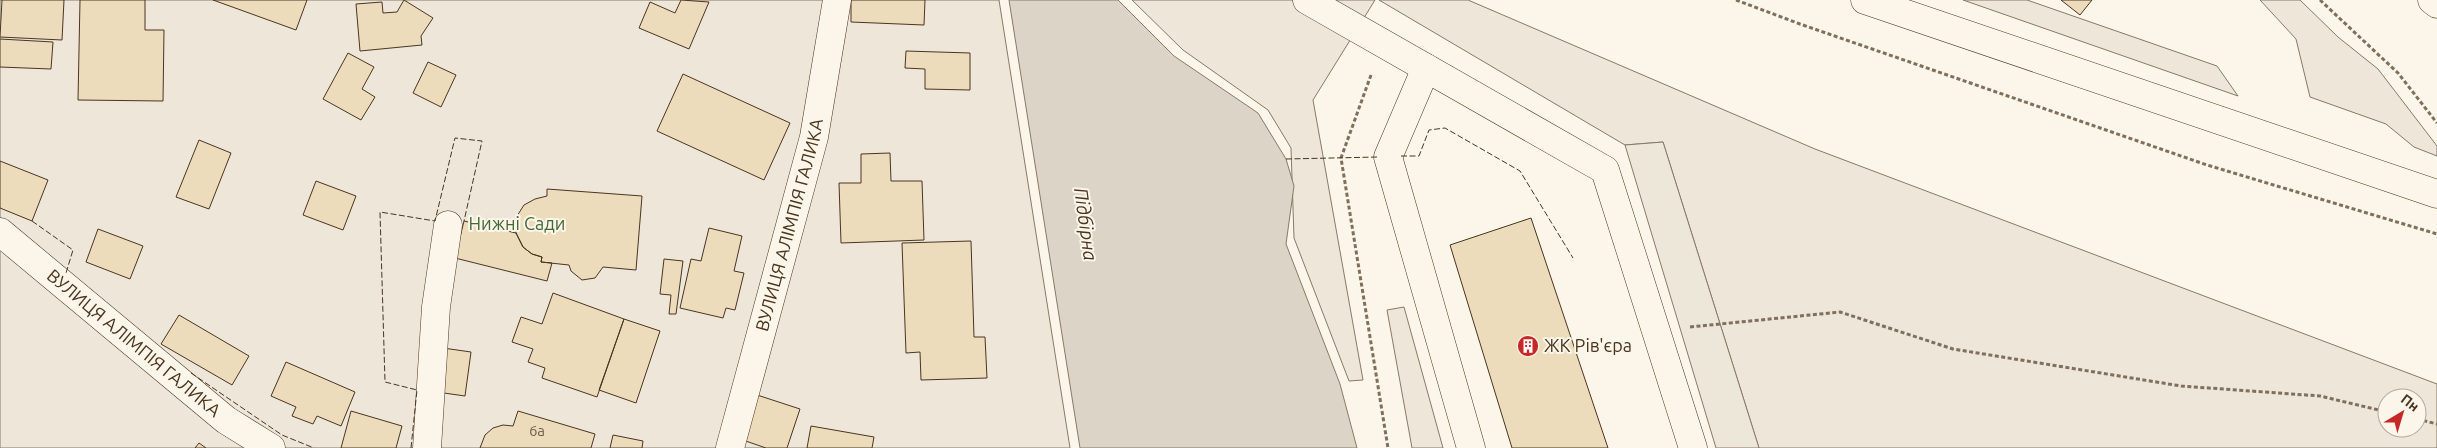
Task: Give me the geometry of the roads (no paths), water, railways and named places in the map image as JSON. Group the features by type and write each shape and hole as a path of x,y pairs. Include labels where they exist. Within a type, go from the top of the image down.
{"main road":[{"name":"ВУЛИЦЯ АЛІМПІЯ ГАЛИКА","path":"730,448 814,137 838,0"},
{"path":"1307,0 1605,170 1692,448"},
{"path":"1865,0 2437,194"},
{"path":"2432,0 2437,4"},
{"path":"1426,68 1388,157 1470,448"},
{"path":"427,448 436,307 448,225"},
{"name":"ВУЛИЦЯ АЛІМПІЯ ГАЛИКА","path":"0,232 226,420 271,448"}],"water":[{"name":"Підбірна","path":"1009,0 1118,0 1174,56 1258,113 1286,159 1294,186 1286,244 1340,384 1357,448 1080,448"}],"place":[{"name":"ЖК Рів'єра","path":"1528,346"}],"park label":[{"name":"Нижні Сади","path":"517,224"}]}
